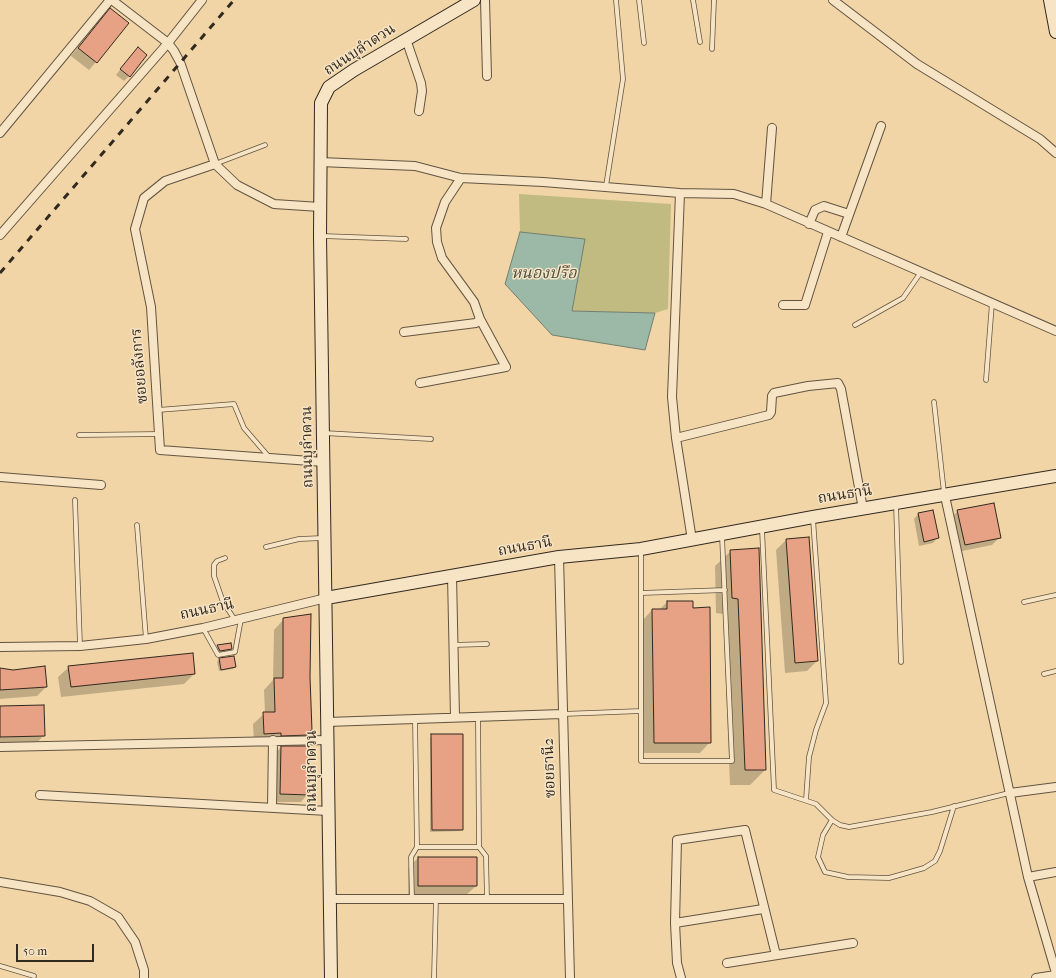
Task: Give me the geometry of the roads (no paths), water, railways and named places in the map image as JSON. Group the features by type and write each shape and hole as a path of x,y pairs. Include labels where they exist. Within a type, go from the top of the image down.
{"street":[{"path":"0,133 111,0 168,43 180,62 215,164 237,184 274,204 320,207"},
{"path":"0,234 168,43 202,0"},
{"name":"ถนนบุลำดวน","path":"331,978 320,236 320,102 329,87 474,0"},
{"path":"485,0 487,76"},
{"path":"833,0 917,64 1040,139 1056,153"},
{"path":"1050,0 1056,32"},
{"path":"406,40 421,83 422,91 419,111"},
{"path":"841,237 880,126"},
{"path":"766,204 772,128"},
{"path":"320,162 415,166 461,178 606,186 680,193 734,194 766,204 809,224 1056,330"},
{"name":"ซอยอลังการ","path":"215,164 165,182 144,198 135,229 151,307 160,450 324,462"},
{"path":"420,382 506,367 480,319 474,302 442,258 437,242 436,228 445,202 461,178"},
{"path":"680,193 672,397 676,438 692,540"},
{"path":"809,224 815,210 824,206 849,214"},
{"path":"783,305 805,306 828,232"},
{"path":"404,332 476,323 480,319"},
{"path":"676,438 769,415 771,412 772,396 774,394 808,386 838,383 841,389 863,509"},
{"name":"ถนนธานี","path":"0,647 80,646 146,639 203,628 326,598 559,557 641,550 762,526 1056,476"},
{"path":"0,477 101,486"},
{"path":"945,496 1028,877 1056,974 1036,978"},
{"name":"ซอยธานี2","path":"559,557 570,978"},
{"path":"452,576 455,717"},
{"path":"327,722 562,714"},
{"path":"272,808 273,740"},
{"path":"0,747 328,740"},
{"path":"1010,793 1056,787"},
{"path":"40,795 328,811"},
{"path":"681,978 677,963 675,923 677,840 745,830 763,909 776,955"},
{"path":"1028,877 1056,872"},
{"path":"0,882 60,892 90,901 118,917 135,942 144,970 144,978"},
{"path":"330,899 567,899"},
{"path":"675,923 763,909"},
{"path":"727,963 853,943"}],"lane":[{"path":"606,186 623,79 616,0"},
{"path":"639,0 644,43"},
{"path":"693,0 700,42"},
{"path":"712,49 714,0"},
{"path":"215,164 265,145"},
{"path":"320,236 406,240"},
{"path":"854,325 903,298 921,272"},
{"path":"986,380 992,302"},
{"path":"934,402 945,496"},
{"path":"158,410 234,404 244,428 270,458"},
{"path":"324,433 431,438"},
{"path":"79,435 160,434"},
{"path":"75,500 80,646"},
{"path":"896,503 901,662"},
{"path":"806,800 809,756 816,730 826,703 813,517"},
{"path":"136,525 146,639"},
{"path":"762,526 774,790 816,804 840,826 849,827 1010,793"},
{"path":"641,550 641,761 732,761 722,534"},
{"path":"266,547 299,539 325,538"},
{"path":"203,628 218,655 235,652 238,620 223,602 214,576 214,565 217,561 225,558"},
{"path":"641,593 725,590"},
{"path":"1024,602 1056,595"},
{"path":"454,645 487,644"},
{"path":"1044,674 1056,671"},
{"path":"562,714 641,711"},
{"path":"478,716 479,847 486,856 487,900"},
{"path":"412,899 410,857 417,847 415,719"},
{"path":"832,820 823,835 818,856 819,862 825,872 848,877 890,878 924,868 935,861 940,851 954,806"},
{"path":"417,847 479,847"},
{"path":"434,978 436,899"},
{"path":"0,966 34,976"}],"water":[{"name":"หนองปรือ","path":"520,232 585,239 572,311 655,313 645,350 552,335 505,284"}],"railway":[{"path":"0,273 234,0"}]}
